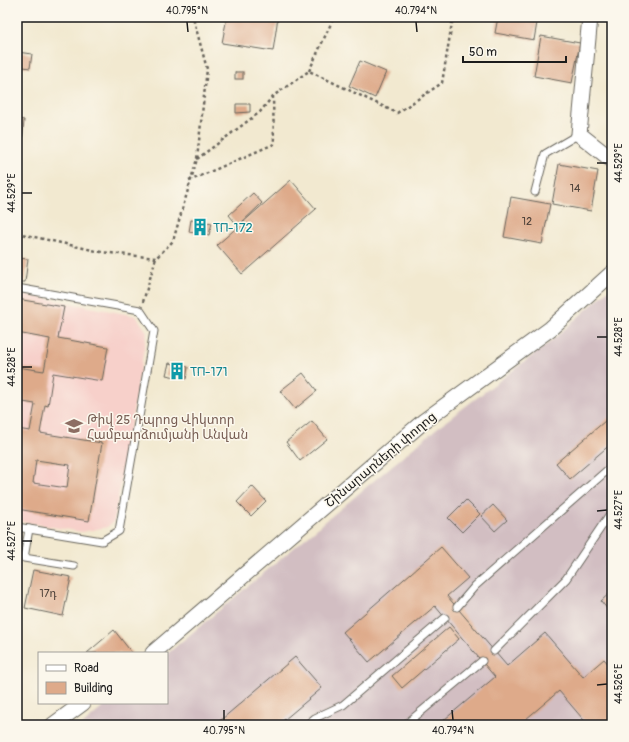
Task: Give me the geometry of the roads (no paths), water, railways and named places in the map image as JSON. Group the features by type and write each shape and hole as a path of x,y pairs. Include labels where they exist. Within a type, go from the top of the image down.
{"street":[{"path":"590,17 579,134 612,160"},
{"name":"Շինարարների փողոց","path":"154,652 424,421 550,329 612,274"},
{"path":"53,725 82,704"}],"lane":[{"path":"535,192 545,154 579,134"},
{"path":"17,288 140,310 154,331 119,531 102,541 17,527"},
{"path":"457,607 475,586 612,466"},
{"path":"494,651 566,579 612,511"},
{"path":"29,529 24,558 74,566"},
{"path":"307,725 315,718 343,705 445,618"},
{"path":"405,725 482,661"}],"place":[{"name":"ТП-172","path":"200,227"},
{"name":"ТП-171","path":"177,371"},
{"name":"Թիվ 25 Դպրոց Վիկտոր Համբարձումյանի Անվան","path":"74,426"}]}
